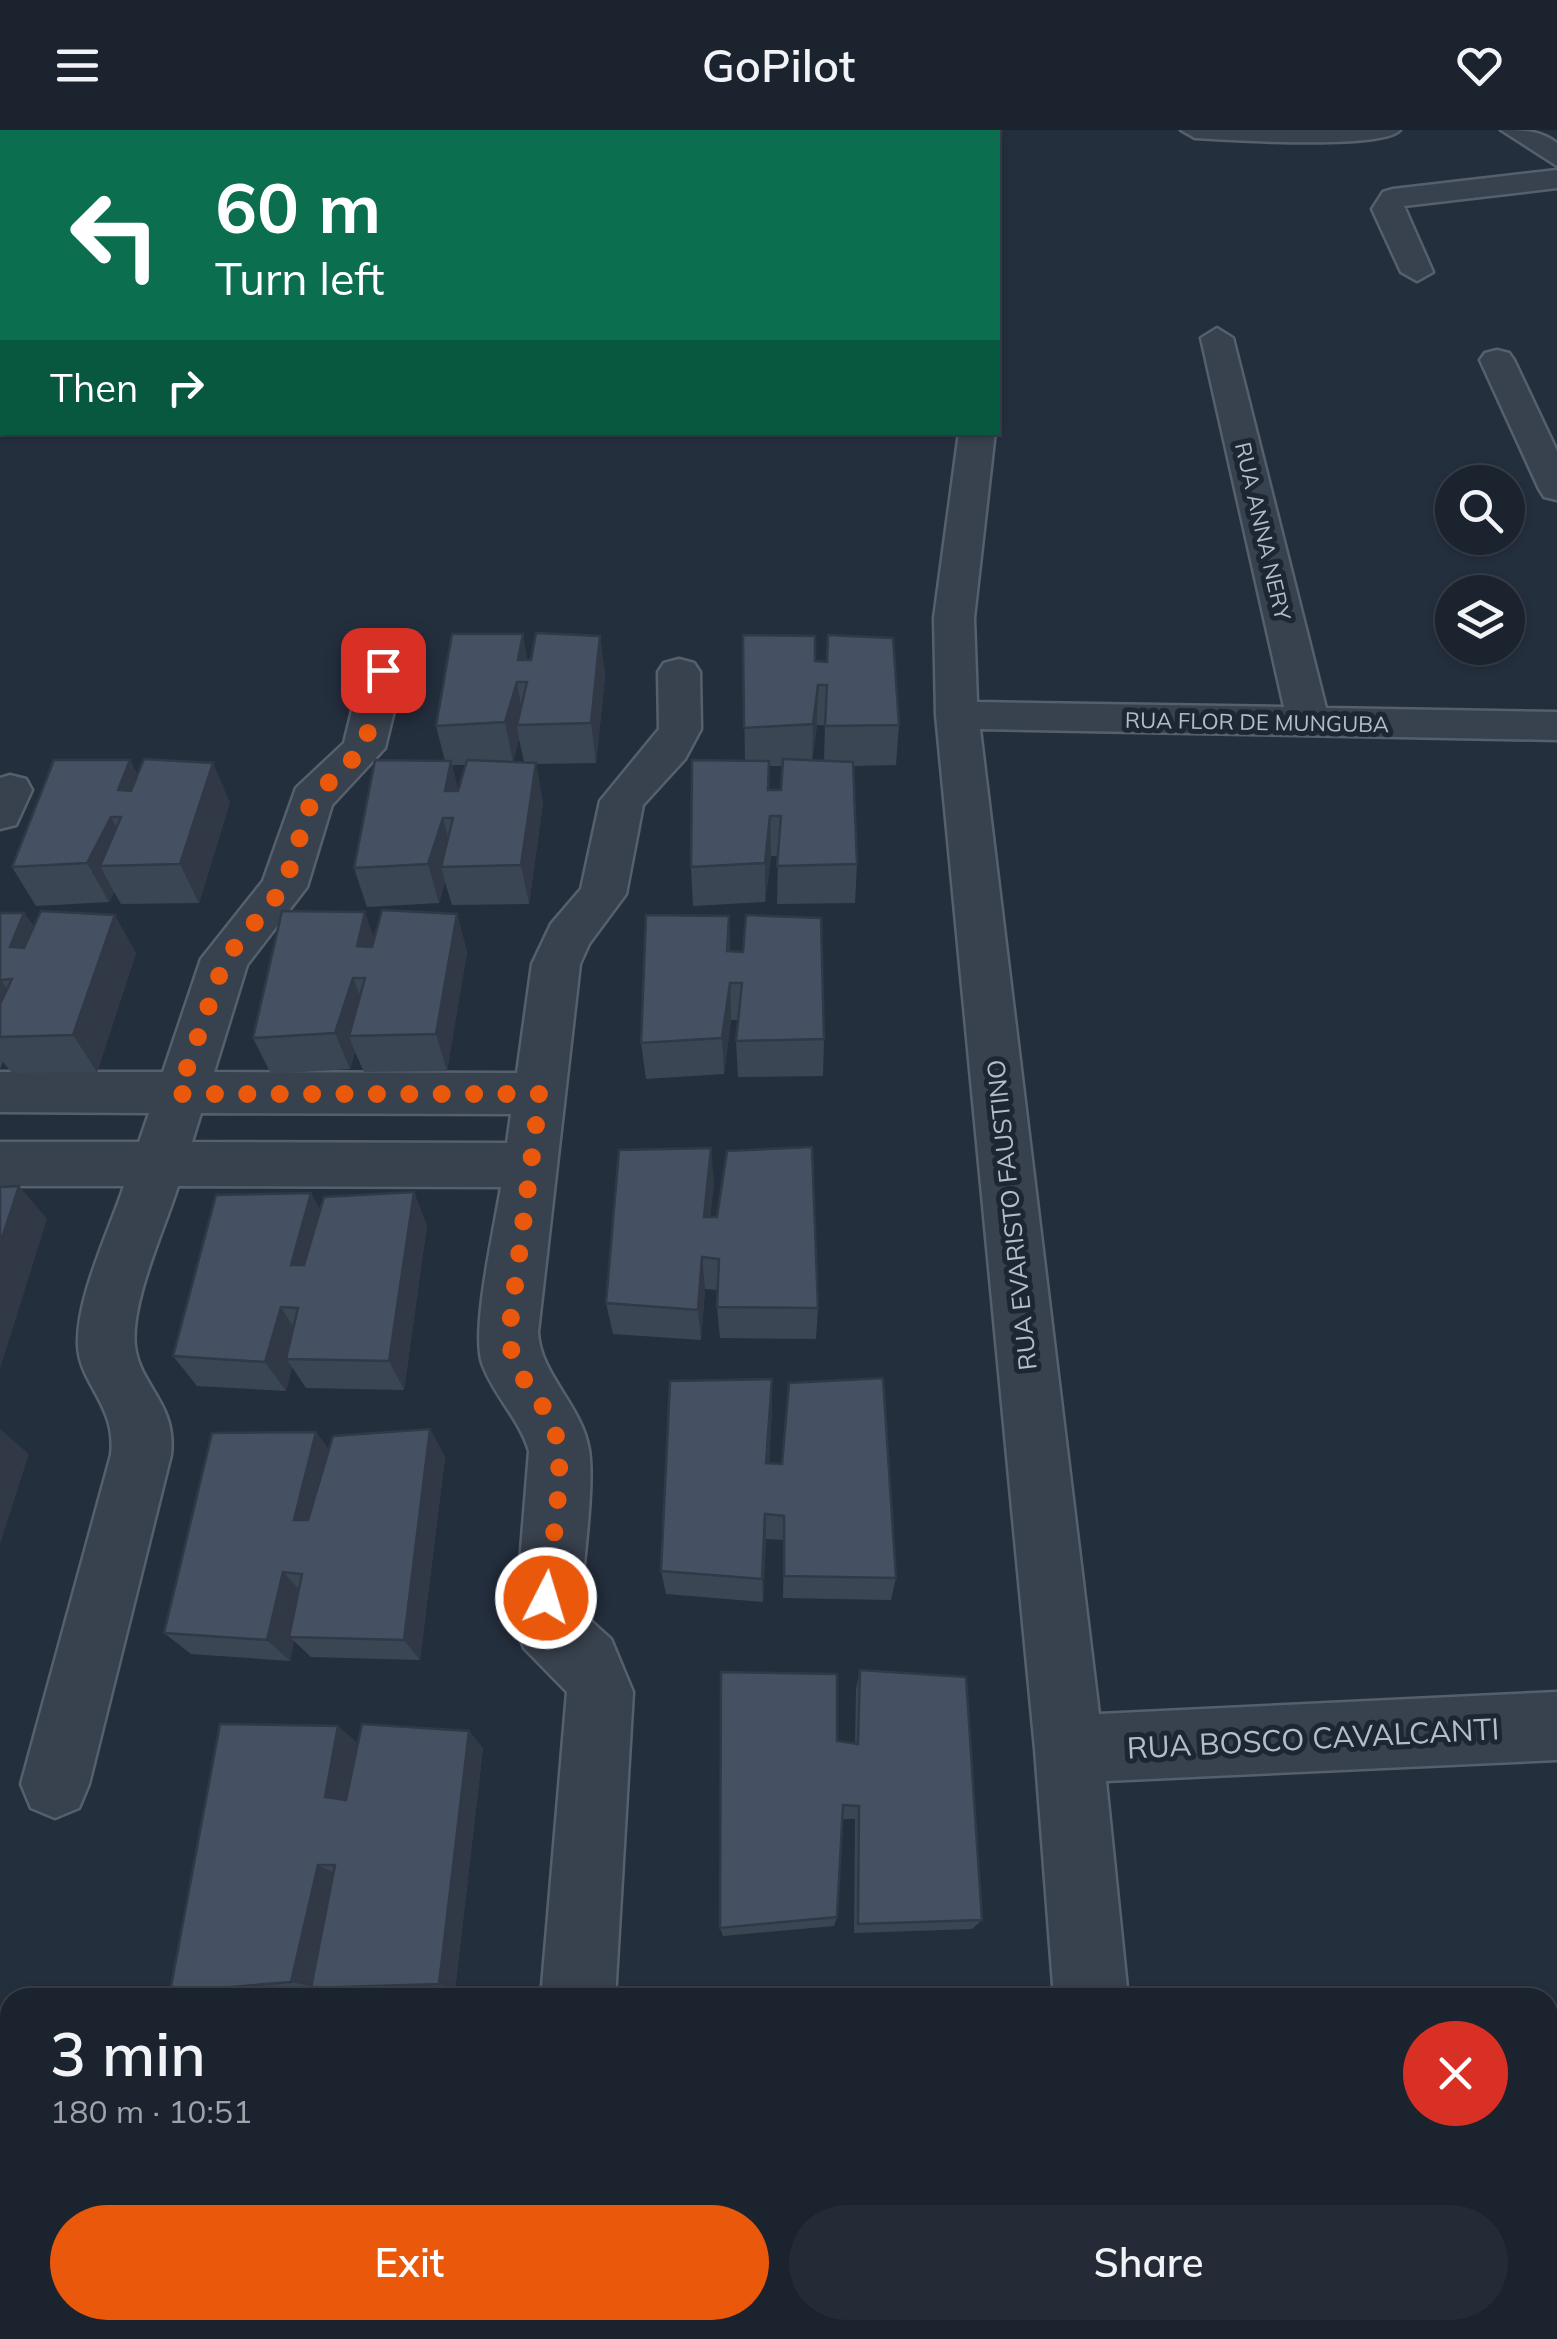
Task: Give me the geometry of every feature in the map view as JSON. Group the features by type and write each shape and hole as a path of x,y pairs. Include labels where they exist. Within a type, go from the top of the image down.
{"street":[{"path":"1195,130 1386,130"},
{"path":"1515,130 1540,142 1557,158"},
{"path":"1417,272 1387,209 1393,198 1557,180"},
{"name":"RUA ANNA NERY","path":"1218,338 1309,724"},
{"path":"1498,360 1557,489"},
{"name":"RUA EVARISTO FAUSTINO","path":"976,435 954,618 957,715 1069,1750 1090,1988"},
{"path":"55,1784 141,1455 144,1429 106,1348 110,1313 225,959 284,887 312,799 364,748 383,670"},
{"path":"579,1988 600,1692 588,1662 547,1625 559,1451 549,1419 510,1360 509,1332 556,964 568,936 603,894 622,801 670,749 680,730 679,672"},
{"name":"RUA FLOR DE MUNGUBA","path":"957,715 1557,726"},
{"path":"0,1092 540,1094"},
{"path":"0,1164 530,1165"},
{"name":"RUA BOSCO CAVALCANTI","path":"1069,1750 1557,1726"}],"building":[{"path":"536,633 600,636 591,723 517,725 527,682 517,682 505,722 436,726 452,634 523,634 518,660 531,660"},
{"path":"743,635 815,636 815,661 827,662 828,635 893,638 899,725 825,726 827,685 818,685 813,724 744,728"},
{"path":"144,759 213,763 180,864 100,866 121,817 111,817 87,863 12,867 54,760 130,760 118,790 131,791"},
{"path":"783,759 853,762 857,864 777,866 781,816 770,816 765,863 691,867 692,760 769,761 768,790 781,790"},
{"path":"375,760 451,761 445,791 458,791 467,760 536,763 521,865 441,867 453,818 443,818 428,864 354,868"},
{"path":"382,910 457,914 436,1034 349,1036 365,978 353,978 335,1033 253,1038 282,911 365,912 357,946 372,947"},
{"path":"41,911 115,915 73,1035 0,1037 0,1004 12,979 0,980 0,913 24,913 10,947 24,948"},
{"path":"646,915 729,916 727,951 743,952 746,915 821,918 824,1039 736,1041 742,983 730,983 722,1038 641,1043"},
{"path":"812,1147 818,1308 717,1307 719,1259 702,1257 698,1310 606,1303 619,1150 711,1148 704,1217 717,1217 727,1151"},
{"path":"19,1186 0,1244 0,1187"},
{"path":"414,1192 389,1361 286,1359 298,1308 281,1307 265,1362 173,1356 216,1195 311,1193 291,1265 304,1265 324,1197"},
{"path":"883,1378 896,1578 784,1576 784,1516 765,1514 762,1579 661,1571 670,1381 772,1379 766,1463 782,1464 789,1383"},
{"path":"430,1429 404,1640 289,1637 302,1574 283,1572 267,1640 164,1633 212,1433 316,1432 294,1520 308,1520 333,1436"},
{"path":"860,1670 966,1677 982,1920 858,1924 859,1806 843,1805 837,1917 720,1928 721,1672 837,1674 837,1741 858,1744"},
{"path":"220,1724 338,1726 325,1797 346,1800 362,1724 469,1731 439,1984 311,1988 335,1865 318,1865 291,1982 171,1988"}],"route":[{"path":"383,670 364,748 312,799 284,887 237,939 225,959 178,1094 540,1094 509,1332 510,1360 549,1419 559,1451 546,1598"}]}
